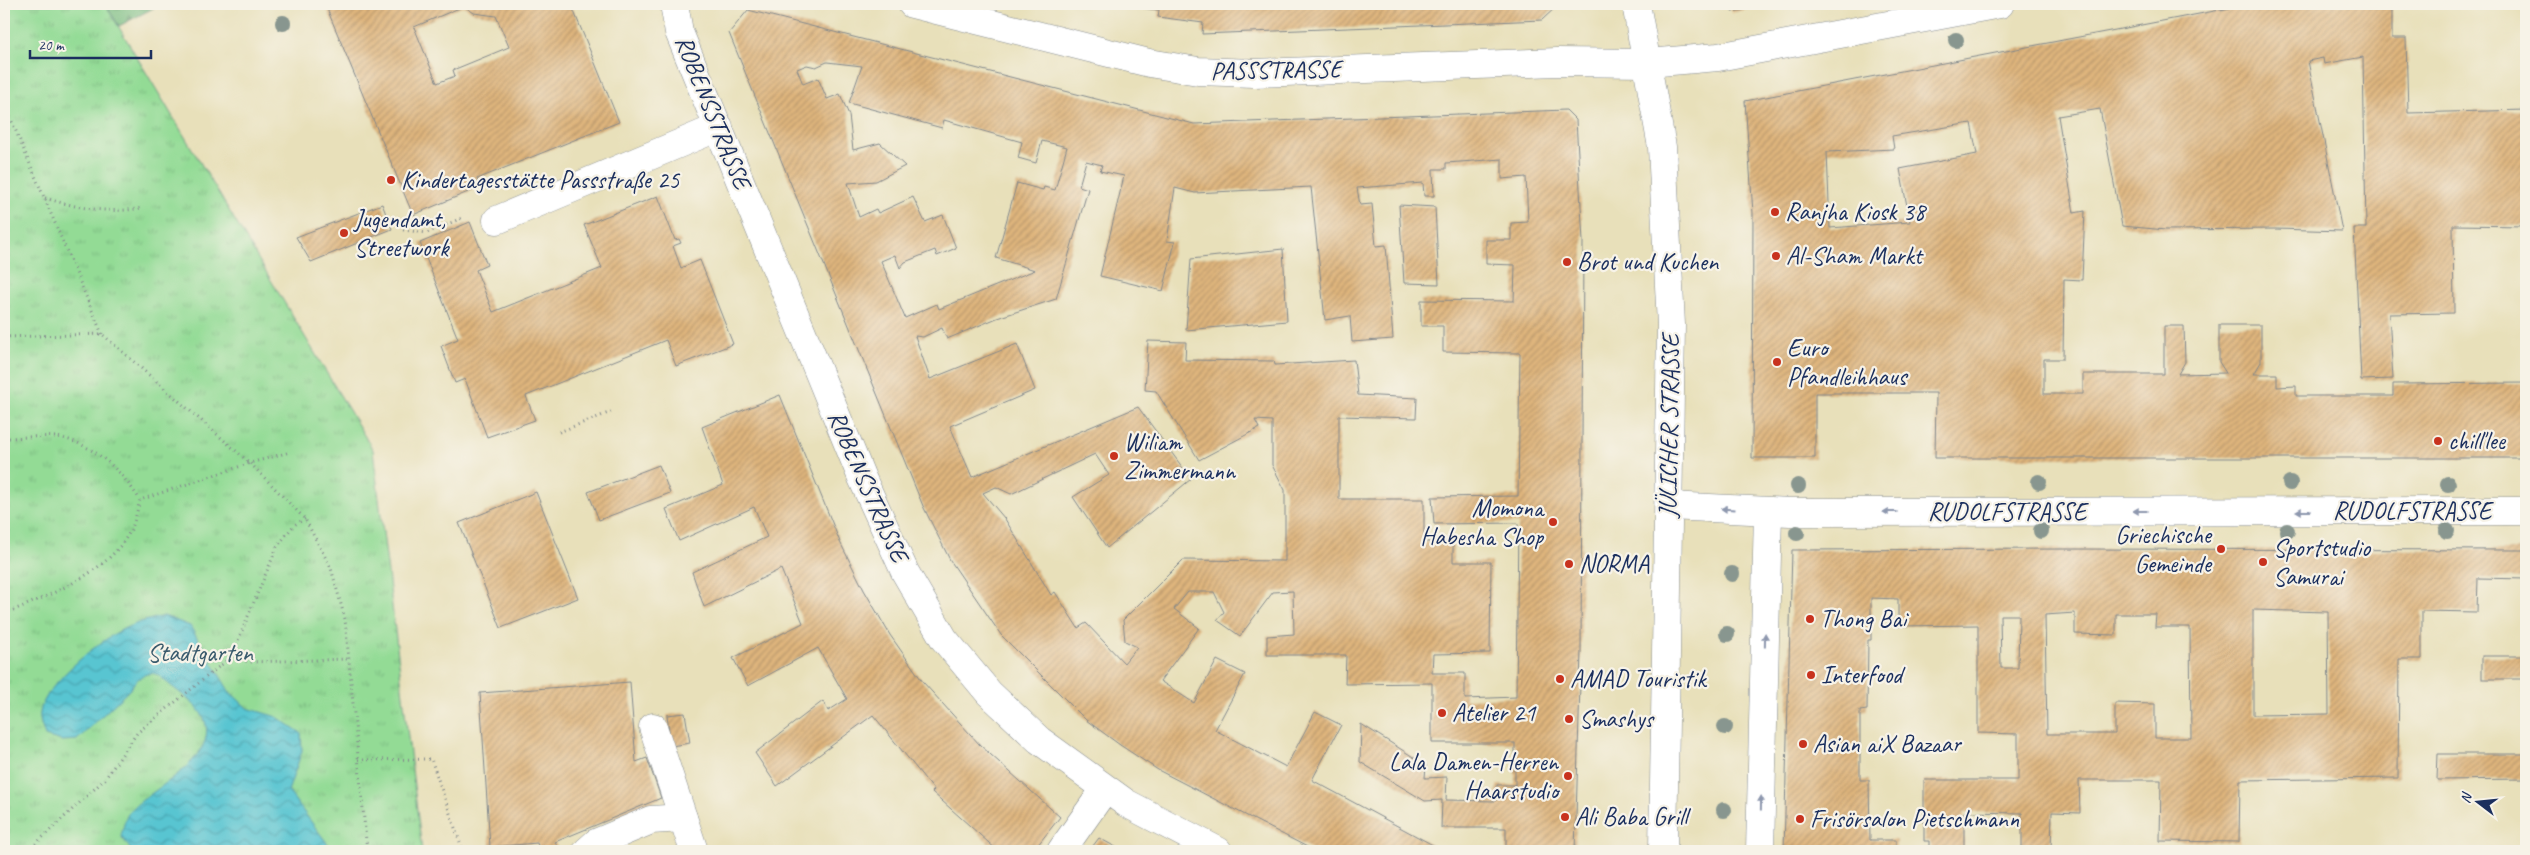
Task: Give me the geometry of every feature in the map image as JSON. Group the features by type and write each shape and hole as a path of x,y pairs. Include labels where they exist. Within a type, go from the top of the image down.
{"street":[{"name":"ROBENSSTRASSE","path":"674,4 679,32 806,344 905,572 944,639 988,692 1039,740 1126,803 1218,851"},
{"name":"PASSSTRASSE","path":"912,4 1099,52 1198,71 1254,73 1557,62 1648,63 1746,54 2000,4"},
{"name":"JÜLICHER STRASSE","path":"1636,4 1662,147 1671,325 1663,851"},
{"path":"498,220 719,127"},
{"name":"RUDOLFSTRASSE","path":"1669,506 1768,512 2526,511"},
{"path":"1760,851 1768,512"},
{"path":"653,727 694,851"},
{"path":"1061,851 1105,789"},
{"path":"587,851 596,843 651,820 683,818"}],"path":[{"path":"4,103 102,334 250,462 305,519 330,568 345,619 368,851"},
{"path":"45,198 93,210 124,211 142,208"},
{"path":"4,337 102,334"},
{"path":"559,432 611,412"},
{"path":"4,438 65,438 90,449 109,462 140,500"},
{"path":"140,500 250,462 290,452"},
{"path":"4,614 42,598 103,564 130,533 140,500"},
{"path":"28,851 105,778 137,733 231,657 277,547 294,526 305,519"},
{"path":"231,657 249,662 348,659"},
{"path":"358,760 431,759 462,848 512,848 519,851"}],"green space":[{"name":"Stadtgarten","path":"4,4 105,4 373,450 422,851 4,851"},
{"path":"105,4 161,4 119,26"}],"water":[{"path":"164,616 190,626 229,691 247,708 277,717 301,733 302,751 288,791 333,851 132,851 121,836 128,814 185,768 198,754 205,740 206,725 198,709 190,700 157,674 152,673 139,678 77,740 62,741 45,736 40,713 44,701 63,675 91,650 119,631 138,623"}],"building":[{"path":"325,4 571,4 619,122 477,179 480,187 413,215","holes":["464,6 474,13 496,16 509,47 453,70 455,76 437,83 414,27"]},
{"path":"1139,4 1556,4 1557,6 1542,20 1202,34 1203,23 1158,17 1159,10 1139,8"},
{"path":"1729,4 1770,4 1770,5 1732,12"},
{"path":"2251,4 2392,4 2392,38 2406,38 2408,113 2526,110 2526,226 2453,225 2454,313 2389,314 2393,379 2361,380 2354,228 2366,228 2363,57 2324,64 2323,58 2308,61 2342,231 2276,229 2166,230 2122,226 2100,109 2058,116 2074,213 2085,211 2082,280 2064,279 2063,359 2044,359 2044,394 2083,394 2083,374 2164,374 2164,326 2184,326 2185,362 2178,374 2226,373 2219,362 2219,325 2261,325 2261,362 2254,374 2277,374 2277,387 2296,386 2296,396 2393,396 2393,384 2526,383 2526,458 1935,458 1936,393 1815,393 1815,458 1752,458 1753,213 1745,101","holes":["1971,123 1977,154 1900,169 1910,222 1830,228 1827,152 1894,149 1892,136"]},
{"path":"748,10 1194,124 1566,110 1576,120 1583,241 1581,651 1575,851 1506,851 1506,828 1441,828 1442,800 1425,801 1360,762 1361,724 1426,765 1425,778 1447,777 1446,800 1496,801 1497,785 1515,785 1515,743 1432,743 1432,683 1345,684 1346,655 1267,655 1267,636 1294,634 1293,591 1273,592 1240,636 1217,620 1224,612 1214,592 1188,592 1174,609 1199,628 1160,681 1194,703 1217,660 1245,674 1215,730 1286,767 1315,712 1341,725 1312,780 1444,851 1315,851 1158,770 1086,720 1001,635 950,560 923,506 729,33","holes":["827,62 862,66 849,103 942,128 944,120 1022,142 1018,158 1036,163 1042,141 1067,147 1055,190 1044,187 1043,190 1017,183 996,258 1035,270 939,309 937,304 905,318 881,261 895,255 900,268 905,262 935,250 937,256 956,248 943,215 925,222 913,197 878,213 876,209 859,217 848,183 876,181 905,166 880,143 853,150 849,115 840,94 827,99 818,78 803,84 797,69 807,65 816,67","1502,159 1502,179 1526,177 1528,222 1511,223 1511,240 1486,240 1486,264 1515,265 1514,301 1421,300 1421,326 1443,326 1443,352 1520,353 1518,496 1432,497 1434,524 1518,523 1516,697 1465,699 1465,673 1432,673 1433,654 1490,653 1491,562 1453,562 1453,542 1424,542 1424,499 1339,499 1339,416 1416,418 1417,398 1358,395 1354,360 1275,365 1274,361 1185,360 1186,342 1148,341 1145,390 1156,391 1199,460 1259,428 1255,420 1272,421 1272,465 1285,490 1285,561 1183,560 1123,620 1125,641 1137,647 1124,663 1086,623 1078,628 1055,592 1051,595 1005,519 983,493 996,487 1011,494 1095,454 1109,475 1073,497 1107,548 1191,479 1138,407 972,477 950,426 1035,390 1017,344 930,379 915,336 923,337 942,328 947,339 997,318 1056,299 1088,189 1079,186 1086,161 1102,165 1100,171 1124,176 1100,276 1163,291 1175,242 1167,241 1175,188 1195,193 1311,187 1325,320 1350,316 1352,342 1393,339 1386,245 1376,246 1372,204 1360,205 1357,188 1423,183 1424,196 1434,196 1433,169 1446,169 1446,163"]},
{"path":"658,196 675,240 679,239 681,243 673,246 681,268 700,260 733,344 676,366 666,340 526,396 535,420 487,437 465,379 455,383 441,346 458,339 420,243 470,222 487,265 476,270 493,312 602,268 584,225"},
{"name":"Jugendamt, Streetwork","path":"382,204 392,229 311,262 296,237"},
{"path":"1399,205 1435,207 1439,284 1404,283"},
{"path":"1283,249 1287,321 1186,330 1191,259"},
{"path":"780,395 840,542 864,590 890,635 923,682 980,745 1060,817 1033,851 998,851 932,792 934,790 873,715 777,786 755,753 823,701 828,711 847,699 818,648 748,686 733,658 803,623 781,569 704,607 692,572 767,537 754,507 679,541 666,509 723,485 702,427"},
{"path":"659,465 670,493 599,520 588,492"},
{"path":"536,492 578,598 501,628 459,523"},
{"path":"1792,550 2526,550 2526,579 2478,578 2477,612 2422,611 2422,659 2399,659 2398,778 2240,780 2239,842 2160,841 2161,780 2079,780 2080,813 2052,812 2051,851 2022,851 2022,813 1964,812 1964,851 1930,851 1930,841 1924,841 1924,780 2018,780 2018,734 1978,733 1978,625 1898,626 1898,599 1871,598 1867,710 1860,711 1860,780 1869,780 1870,840 1896,840 1896,851 1784,851","holes":["2253,610 2328,612 2329,714 2253,715","2075,613 2075,634 2116,635 2116,614 2156,614 2155,627 2190,627 2191,738 2155,738 2155,704 2115,703 2115,734 2047,734 2045,615","2000,615 2019,615 2018,668 2001,668"]},
{"path":"2482,656 2526,656 2526,679 2482,679"},
{"path":"630,682 636,762 647,758 661,798 555,842 559,851 540,851 537,843 490,847 480,693"},
{"path":"685,713 690,743 671,746 667,715"},
{"path":"2438,754 2526,754 2526,779 2437,780"},
{"path":"1099,838 1123,851 1089,851"}],"place":[{"name":"Kindertagesstätte Passstraße 25","path":"391,180"},
{"name":"Ranjha Kiosk 38","path":"1775,212"},
{"name":"Jugendamt, Streetwork","path":"344,233"},
{"name":"Al-Sham Markt","path":"1776,256"},
{"name":"Brot und Kuchen","path":"1567,262"},
{"name":"Euro Pfandleihhaus","path":"1777,362"},
{"name":"chill'lee","path":"2438,441"},
{"name":"Wiliam Zimmermann","path":"1114,456"},
{"name":"Momona Habesha Shop","path":"1553,522"},
{"name":"Griechische Gemeinde","path":"2221,549"},
{"name":"Sportstudio Samurai","path":"2263,562"},
{"name":"NORMA","path":"1569,564"},
{"name":"Thong Bai","path":"1810,619"},
{"name":"Interfood","path":"1811,675"},
{"name":"AMAD Touristik","path":"1560,679"},
{"name":"Atelier 21","path":"1442,713"},
{"name":"Smashys","path":"1569,719"},
{"name":"Asian aiX Bazaar","path":"1803,744"},
{"name":"Lala Damen-Herren Haarstudio","path":"1568,776"},
{"name":"Ali Baba Grill","path":"1565,817"},
{"name":"Frisörsalon Pietschmann","path":"1800,819"}]}
